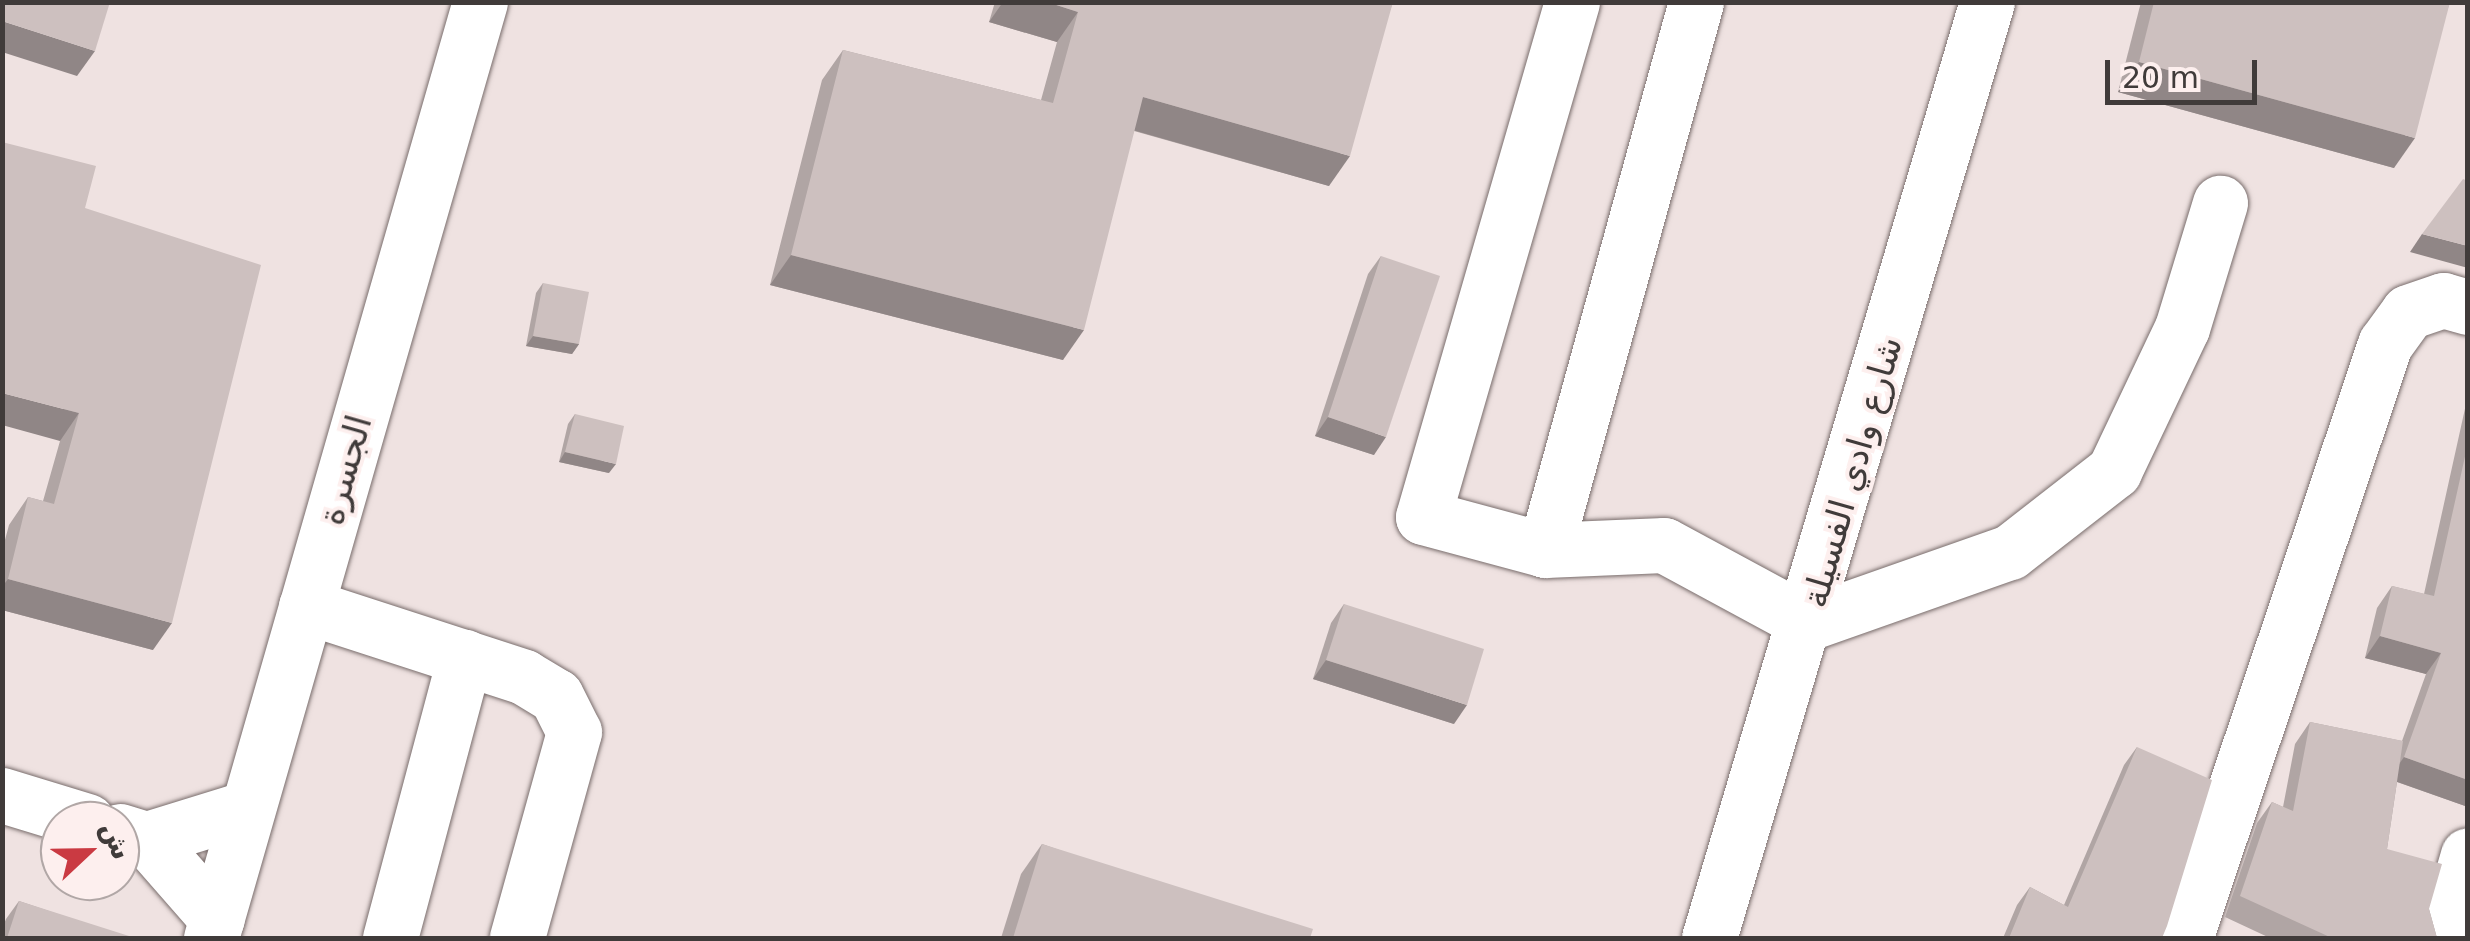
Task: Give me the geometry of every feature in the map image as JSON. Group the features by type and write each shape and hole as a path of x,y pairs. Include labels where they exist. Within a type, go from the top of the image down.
{"street":[{"path":"1572,2 1423,517 1545,550 1664,544 1808,623 2010,552 2114,471 2182,328 2220,203"},
{"path":"1545,550 1696,2"},
{"name":"شارع وادي الفسيلة","path":"1708,938 1808,623 1987,2"},
{"name":"الجسرة","path":"214,929 467,10"},
{"path":"2185,938 2385,344 2408,312 2442,300 2468,307"},
{"path":"306,606 465,658 556,696 574,732 517,938"},
{"path":"390,938 465,658"},
{"path":"2,795 40,807"},
{"path":"140,834 248,808"},
{"path":"140,842 214,929"},
{"path":"2444,938 2468,855"}],"building":[{"path":"2,2 110,2 95,51 2,21"},
{"path":"1047,2 1393,2 1350,156 1143,97 1084,330 791,255 843,50 1053,103 1078,12"},
{"path":"2154,2 2450,2 2415,138 2139,62"},
{"path":"2,142 96,166 85,208 261,265 172,623 8,579 28,497 54,504 79,413 2,393"},
{"path":"2463,179 2468,181 2468,246 2422,234"},
{"path":"1381,256 1440,276 1386,437 1328,417"},
{"path":"543,283 589,292 579,344 533,336"},
{"path":"575,414 624,426 616,464 565,452"},
{"path":"2468,443 2468,780 2404,757 2441,653 2380,636 2392,586 2434,596"},
{"path":"1344,604 1484,649 1467,705 1326,660"},
{"path":"2310,722 2403,741 2387,849 2442,864 2429,909 2437,938 2332,938 2240,896 2272,802 2293,811"},
{"path":"2137,747 2212,780 2162,938 2009,938 2030,887 2068,907"},
{"path":"1042,844 1313,929 1310,938 1013,938"},
{"path":"19,901 129,936 129,938 7,938"}]}
